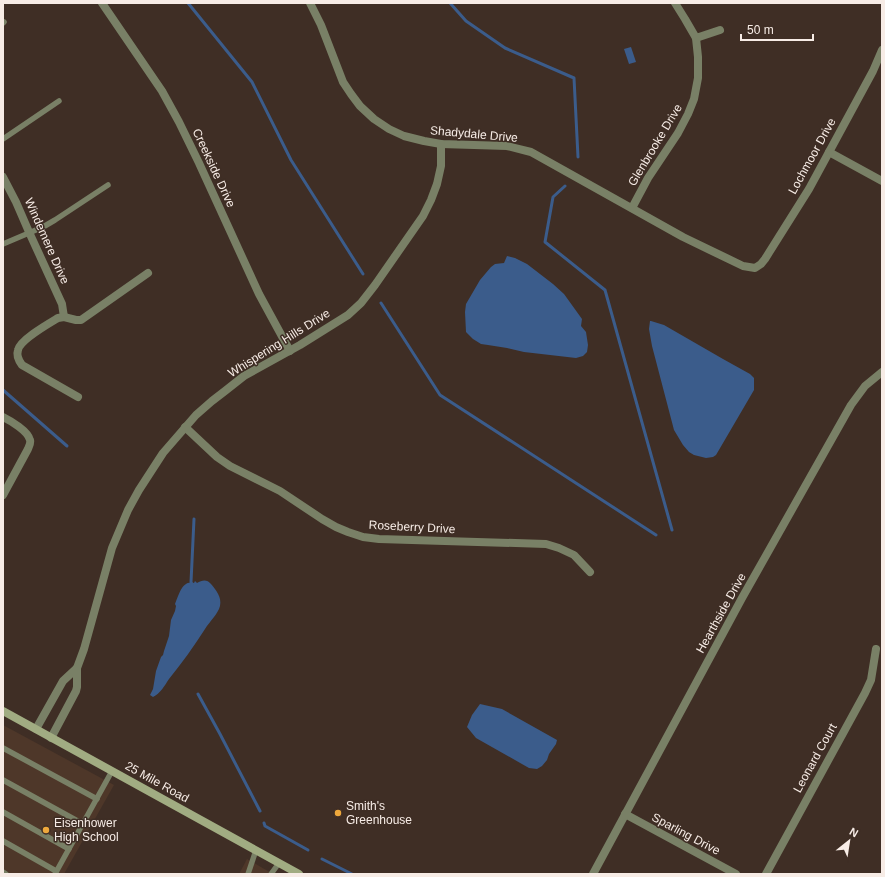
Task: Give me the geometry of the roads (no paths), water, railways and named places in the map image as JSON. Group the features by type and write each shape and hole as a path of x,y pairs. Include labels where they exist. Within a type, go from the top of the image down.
{"street":[{"name":"Creekside Drive","path":"102,3 162,91 179,122 259,294 290,351"},
{"name":"Shadydale Drive","path":"310,3 321,26 343,82 360,106 374,119 389,129 404,136 441,144 507,146 531,152 683,237 742,266 755,268"},
{"name":"Glenbrooke Drive","path":"632,208 648,178 678,132 694,99 698,78 696,38 675,3"},
{"path":"696,38 720,30"},
{"name":"Lochmoor Drive","path":"755,268 765,259 809,188 873,71 882,50"},
{"name":"Whispering Hills Drive","path":"51,738 76,691 77,668 84,649 112,548 138,490 150,471 185,427 204,408 244,376 290,351 348,315 361,302 375,285 423,216 431,200 441,166 441,144"},
{"path":"829,152 882,181"},
{"name":"Windemere Drive","path":"3,177 16,202 62,304 64,317"},
{"path":"78,397 22,365 18,358 17,351 21,344 58,318 64,317 81,320 148,273"},
{"name":"Hearthside Drive","path":"593,874 739,605 851,405 865,386 882,372"},
{"path":"3,417 23,430 31,441 28,450 3,495"},
{"name":"Roseberry Drive","path":"185,427 217,457 230,466 280,491 322,519 348,532 379,539 546,544 574,555 590,572"},
{"name":"Leonard Court","path":"766,874 865,693 871,680 876,649"},
{"name":"Whispering Hills Drive","path":"36,729 63,681 77,668"},
{"name":"25 Mile Road","path":"3,711 299,874"},
{"name":"Sparling Drive","path":"626,814 736,874"}],"lane":[{"path":"3,140 59,102"},
{"path":"3,244 43,227 108,185"},
{"path":"3,748 97,799"},
{"path":"3,841 56,873 112,771"},
{"path":"3,780 83,824"},
{"path":"3,812 69,849"},
{"path":"248,874 256,850"},
{"path":"271,874 279,863"}],"water":[{"path":"631,47 636,62 629,64 624,49"},
{"path":"507,256 527,264 564,294 582,319 581,326 586,332 588,345 587,352 583,356 576,358 524,352 481,344 466,332 466,304 480,280 491,267 495,264 504,263"},
{"path":"650,321 664,325 750,374 754,378 754,390 716,455 713,457 706,458 689,452 674,430 652,346 649,329"},
{"path":"195,581 197,583 203,581 209,582 217,591 220,603 219,609 162,689 153,697 150,695 153,689 156,671 169,636 171,620 176,606 175,604 184,586 194,583"},
{"path":"480,704 502,709 557,740 547,760 542,766 537,769 529,768 476,738 467,727 472,715"}],"waterway":[{"path":"188,3 252,82 291,160 363,274"},
{"path":"450,3 466,21 505,48 574,78 578,157"},
{"path":"565,186 553,197 545,242 605,290 672,530"},
{"path":"381,303 440,395 656,535"},
{"path":"3,390 67,446"},
{"path":"192,585 194,519"},
{"path":"198,694 260,811"},
{"path":"264,823 265,826 308,850"},
{"path":"322,859 352,874"}],"place":[{"name":"Smith's Greenhouse","path":"338,813"},
{"name":"Eisenhower High School","path":"46,830"}]}
